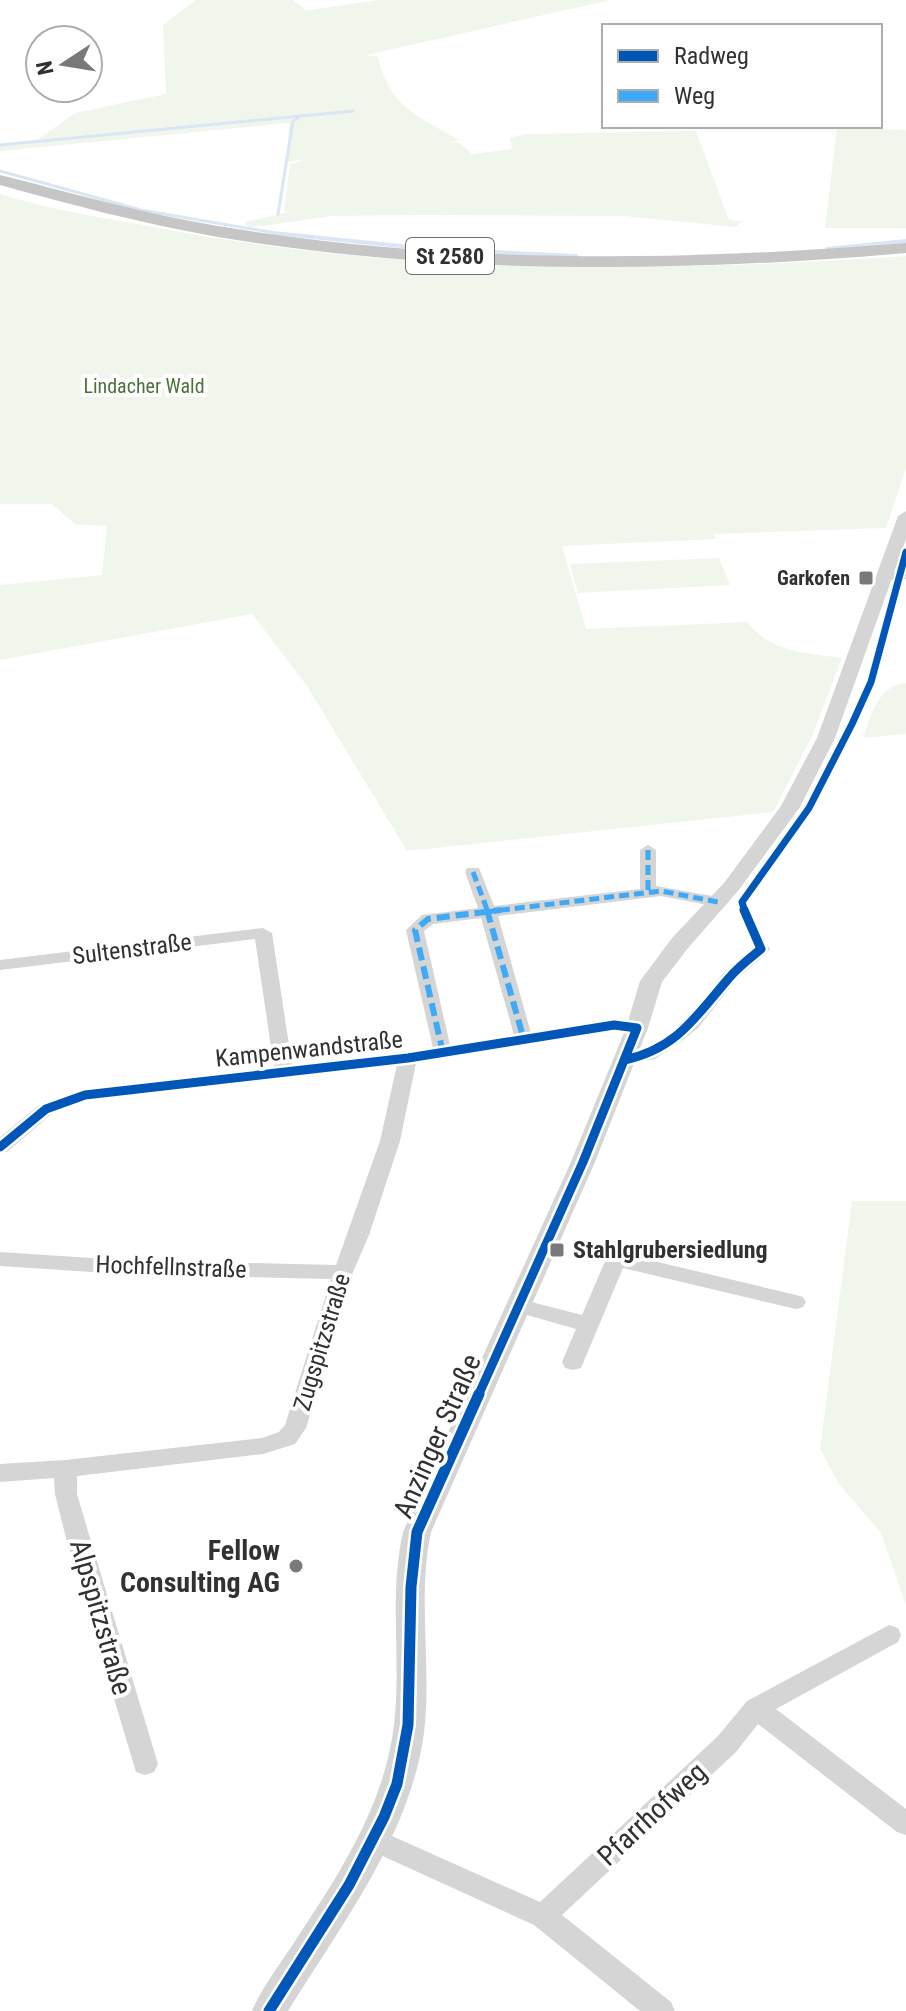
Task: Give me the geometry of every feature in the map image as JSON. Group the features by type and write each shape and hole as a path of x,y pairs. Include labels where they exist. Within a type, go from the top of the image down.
{"highway":[{"name":"St 2580","path":"0,180 104,208 199,227 336,246 431,255 655,262 787,258 906,248"}],"street":[{"name":"Anzinger Straße","path":"269,2011 374,1840 393,1794 405,1756 412,1676 410,1577 417,1532 435,1487 520,1306 637,1028 651,981 680,943 718,902 790,807 826,738 906,516"},
{"path":"886,576 906,575"},
{"path":"648,850 648,893"},
{"path":"473,872 488,912 524,1040"},
{"path":"443,1053 415,930 428,919 661,891 718,902"},
{"name":"Sultenstraße","path":"0,965 263,933 284,1071"},
{"path":"624,1060 648,1055 676,1037 692,1024 731,975 761,949"},
{"name":"Kampenwandstraße","path":"0,1147 46,1109 85,1095 408,1058 614,1025 637,1028"},
{"name":"Zugspitzstraße","path":"0,1473 65,1469 263,1446 287,1438 295,1428 343,1272 359,1235 390,1141 408,1058"},
{"name":"Hochfellnstraße","path":"0,1259 122,1267 343,1272"},
{"path":"573,1362 616,1259 796,1302"},
{"path":"520,1306 588,1324"},
{"name":"Alpspitzstraße","path":"65,1469 66,1494 145,1764"},
{"name":"Pfarrhofweg","path":"543,1916 727,1744 756,1708 889,1635"},
{"path":"756,1708 906,1824"},
{"path":"374,1840 543,1916 661,2011"}],"green space":[{"path":"196,0 293,0 305,9 303,11 378,0 611,0 366,55 378,57 390,88 407,108 459,140 447,143 458,142 472,154 512,149 510,138 525,134 696,131 729,220 742,221 736,227 623,216 332,216 248,228 245,222 289,212 284,211 290,164 306,159 287,162 289,123 0,151 0,145 34,142 75,113 166,94 163,25"},
{"path":"837,128 906,130 906,228 825,228"},
{"name":"Lindacher Wald","path":"0,194 76,213 247,243 434,262 623,267 906,256 906,468 886,528 714,534 716,539 562,546 586,629 747,622 778,646 802,653 842,658 813,734 773,812 407,851 307,686 252,614 0,660 0,585 102,575 107,526 75,524 52,504 0,504"},
{"path":"719,558 730,585 578,593 570,564"},
{"path":"906,683 906,734 863,738 882,695 896,685"},
{"path":"852,1201 906,1201 906,1605 881,1533 839,1484 820,1449"}],"waterway":[{"path":"0,145 353,111"},
{"path":"278,214 293,121 298,118"},
{"path":"0,171 141,210 279,234"},
{"path":"273,233 279,234"},
{"path":"279,234 430,249 576,256"},
{"path":"279,234 287,235"},
{"path":"827,249 906,241"}],"marked path":[{"path":"648,850 648,893"},
{"path":"473,872 488,912 524,1040"},
{"path":"443,1053 415,930 428,919 661,891 718,902"}],"cycle path":[{"path":"624,1060 648,1055 676,1037 692,1024 731,975 761,949 742,902 809,808 852,724 871,682 906,552"},
{"path":"0,1147 46,1109 85,1095 408,1058 614,1025 637,1028 583,1162 417,1532 411,1587 408,1725 397,1784 368,1851 349,1885 269,2011"}],"place":[{"name":"Garkofen","path":"866,578"},
{"name":"Stahlgrubersiedlung","path":"557,1250"},
{"name":"Fellow Consulting AG","path":"296,1566"}]}
